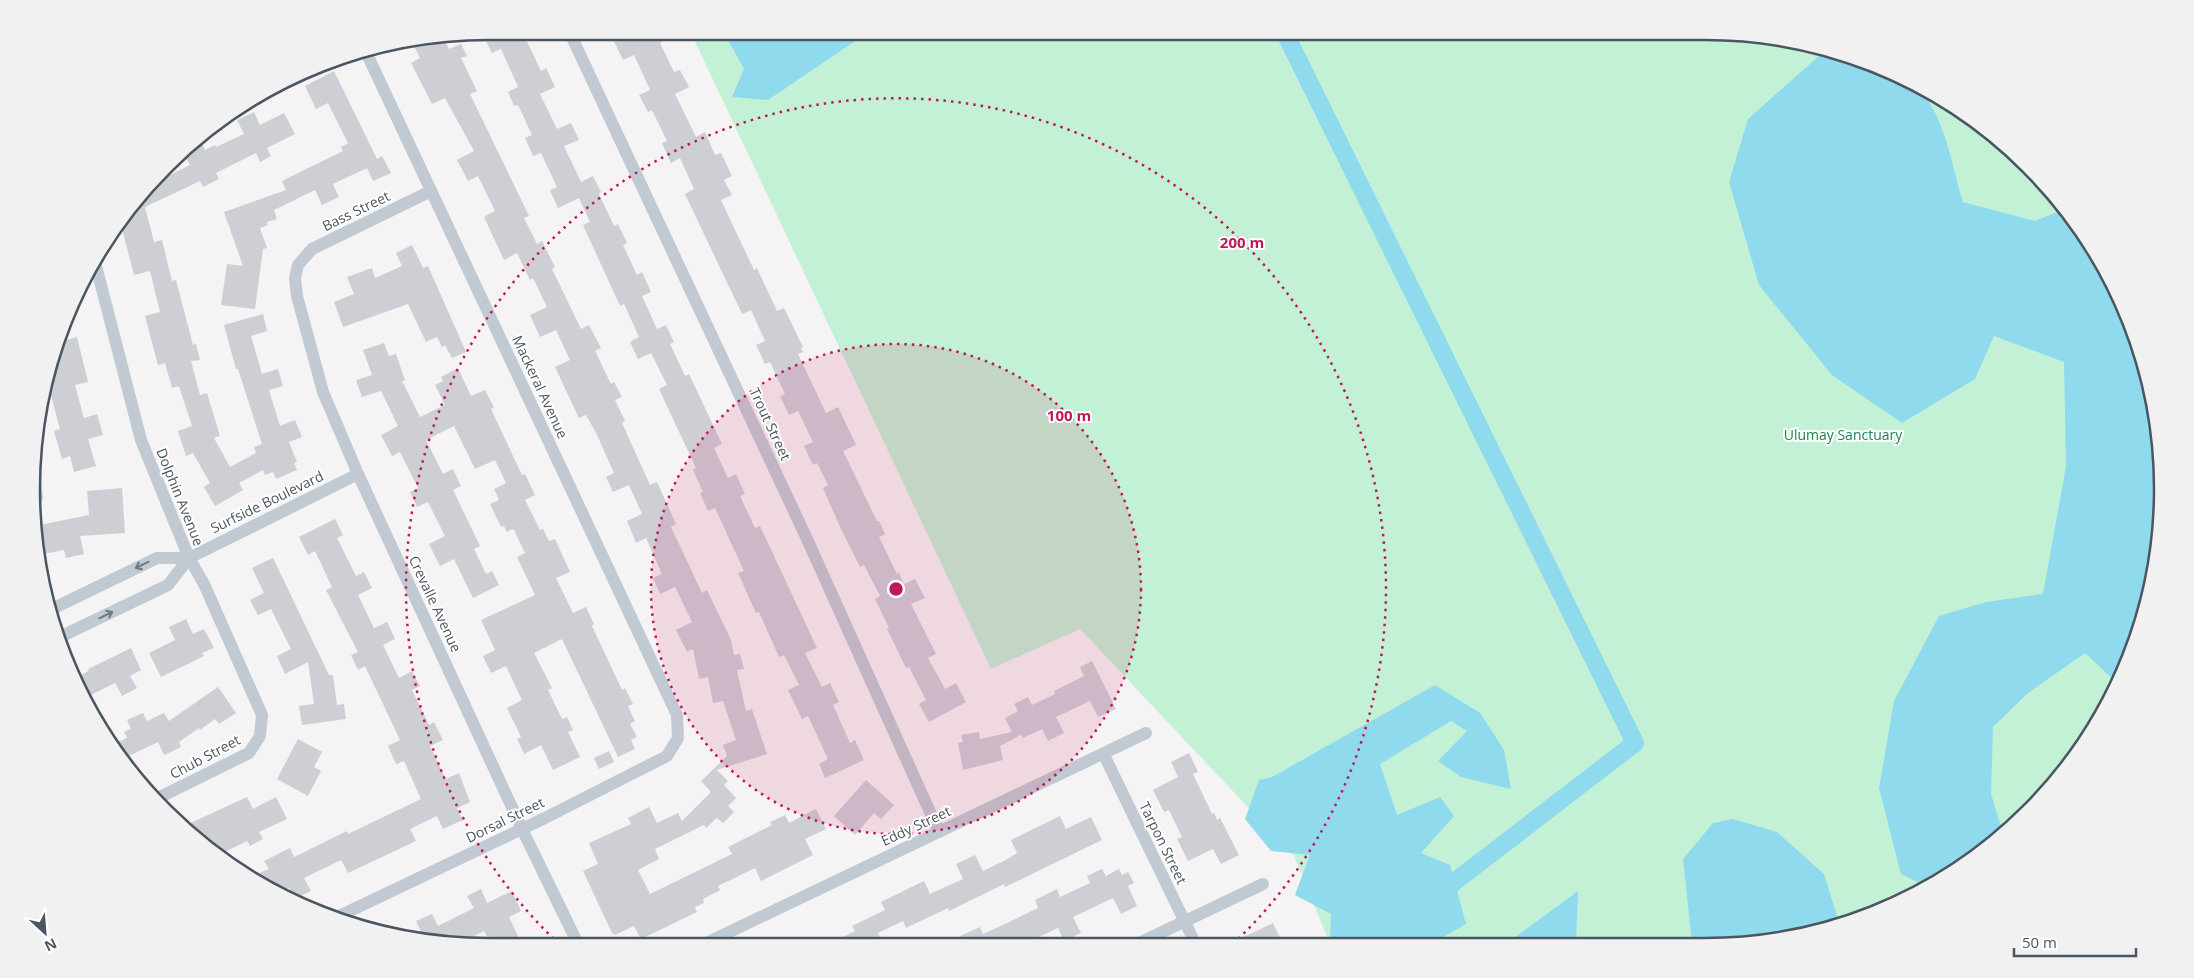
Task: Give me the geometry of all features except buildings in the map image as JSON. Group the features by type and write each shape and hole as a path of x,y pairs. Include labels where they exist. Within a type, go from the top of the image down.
{"street":[{"name":"Trout Street","path":"573,40 803,530 939,832"},
{"name":"Mackeral Avenue","path":"368,57 677,715 678,738"},
{"name":"Bass Street","path":"298,265 312,249 432,191"},
{"name":"Crevalle Avenue","path":"298,265 295,278 297,296 323,392 358,474 522,829 575,938"},
{"name":"Dolphin Avenue","path":"97,270 141,440 189,558 204,584 262,715 260,736"},
{"name":"Surfside Boulevard","path":"65,635 168,585 189,558 358,474"},
{"name":"Surfside Boulevard","path":"56,607 157,558 189,558"},
{"name":"Eddy Street","path":"717,938 1104,755 1146,733"},
{"name":"Chub Street","path":"162,796 249,753 260,736"},
{"name":"Dorsal Street","path":"344,914 522,829 667,756 678,738"},
{"name":"Tarpon Street","path":"1104,755 1193,938"},
{"path":"1149,938 1263,884"}],"green space":[{"name":"Ulumay Sanctuary","path":"694,40 1705,40 1764,44 1821,55 1877,74 1930,100 2001,151 2043,193 2078,240 2108,290 2120,317 2139,373 2150,430 2153,460 2154,489 2150,548 2139,605 2130,633 2108,688 2094,714 2043,785 2001,827 1978,845 1930,878 1904,892 1877,904 1821,923 1764,934 1705,938 1328,938 1294,856 1080,629 991,669"}],"water":[{"path":"728,40 857,40 768,100 732,97 744,69"},
{"path":"1820,55 1877,74 1926,98 1946,140 1963,202 2035,221 2058,212 2094,265 2120,317 2139,373 2150,430 2154,489 2150,548 2139,605 2112,679 2085,653 2028,693 1993,727 1991,794 2001,827 1954,862 1920,883 1901,874 1879,788 1894,701 1939,616 1986,602 2043,594 2066,466 2064,362 1994,336 1975,379 1902,423 1832,375 1759,285 1729,182 1748,119"},
{"path":"1435,685 1480,713 1504,750 1511,789 1461,777 1438,761 1467,731 1451,721 1380,764 1397,815 1440,797 1454,816 1421,853 1450,865 1466,924 1442,938 1330,938 1331,914 1295,895 1310,855 1271,851 1245,819 1259,780 1272,777"},
{"path":"1733,819 1777,832 1824,874 1838,918 1821,923 1764,934 1691,938 1683,859 1713,823"},
{"path":"1578,891 1576,938 1514,938"}],"waterway":[{"path":"1288,40 1635,743 1436,896"}]}
